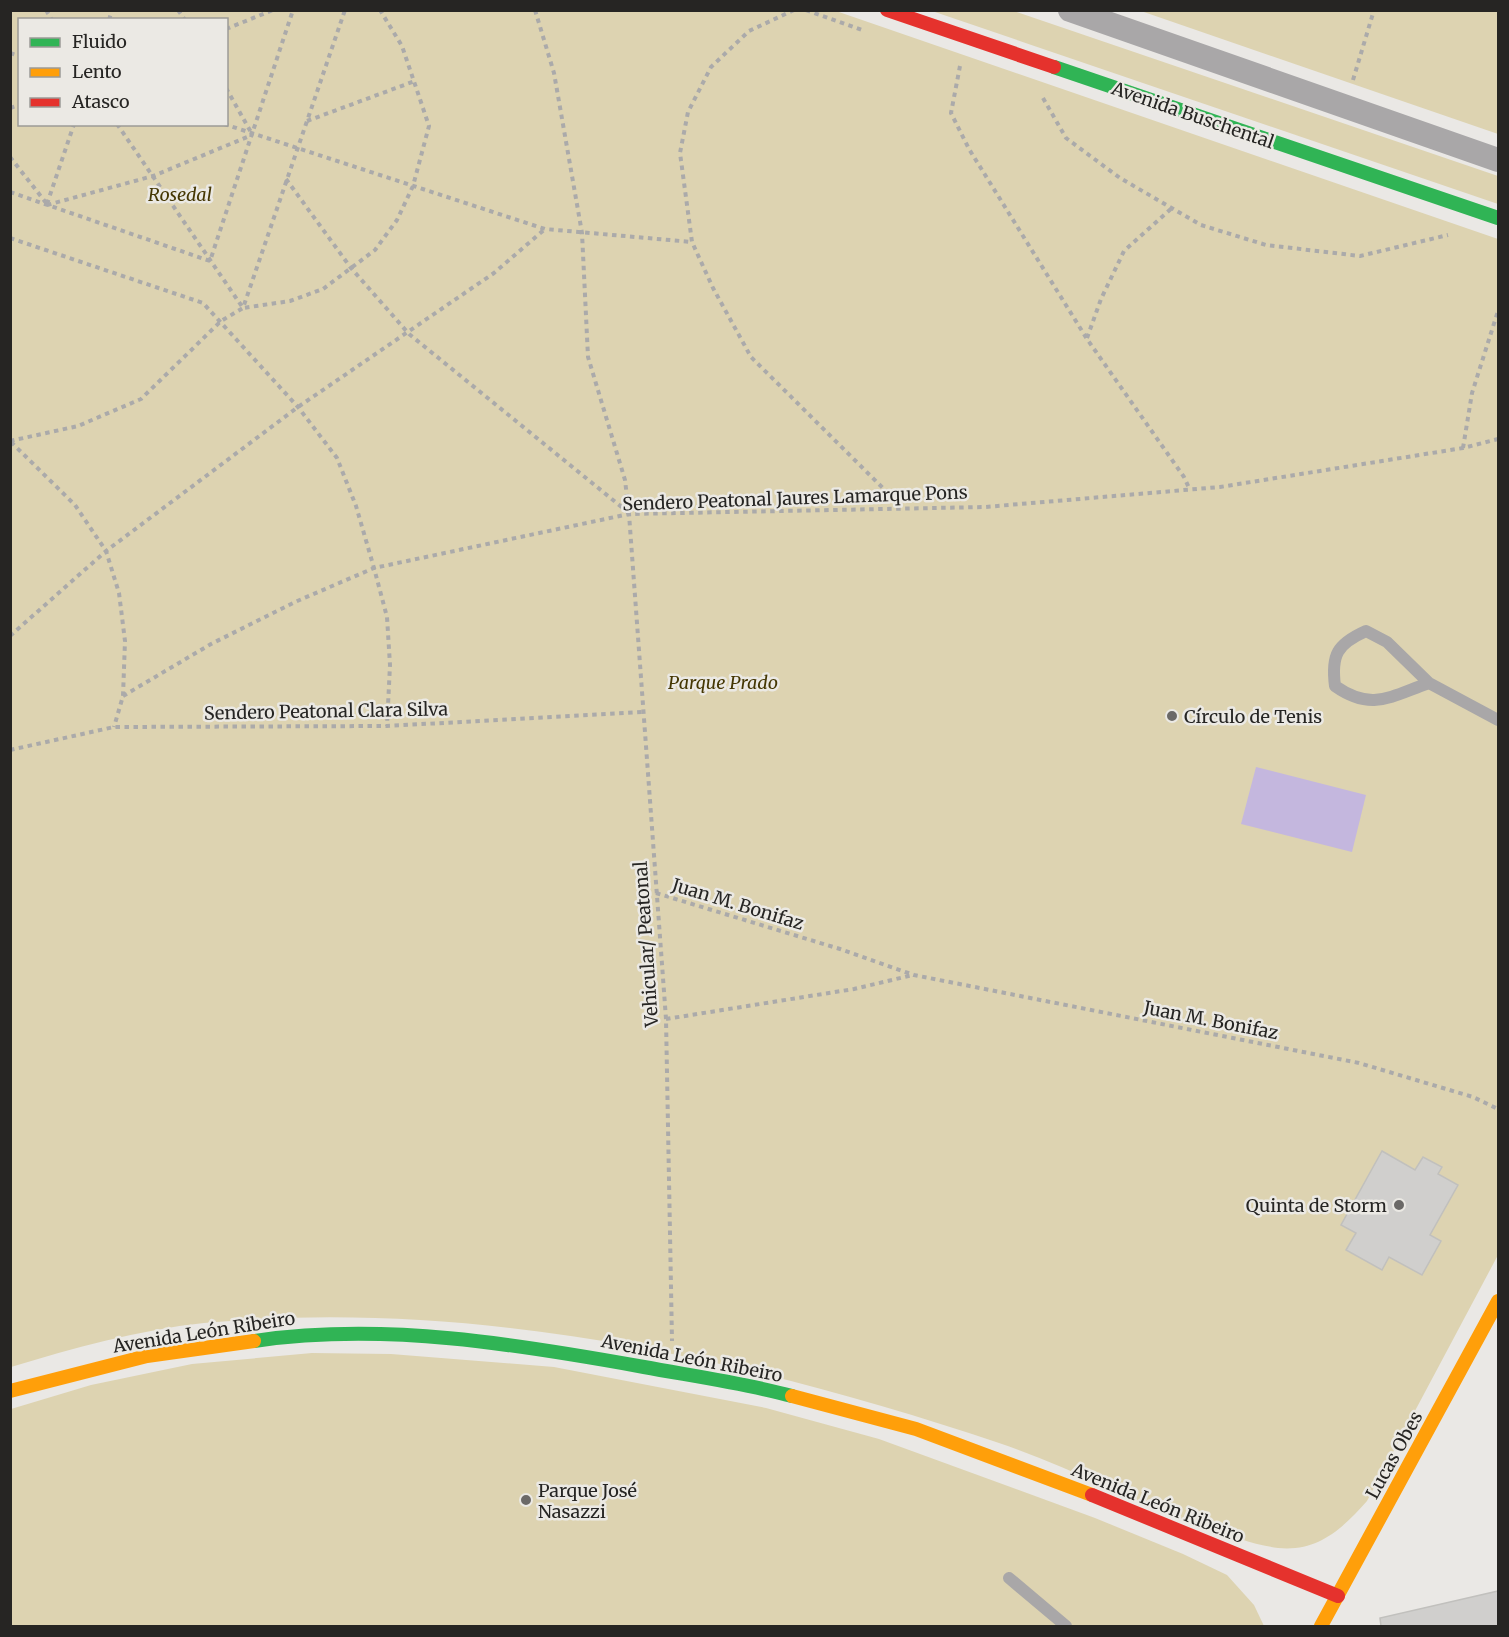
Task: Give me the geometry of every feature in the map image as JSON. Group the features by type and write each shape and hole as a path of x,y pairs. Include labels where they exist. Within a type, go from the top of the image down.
{"street":[{"name":"Avenida Buschental","path":"887,10 1498,218"},
{"path":"1070,10 1498,160"},
{"name":"Lucas Obes","path":"1321,1626 1498,1301"},
{"name":"Avenida León Ribeiro","path":"10,1390 147,1356 302,1334 406,1336 515,1344 779,1392 916,1429 1062,1483 1338,1596"}],"lane":[{"path":"1429,683 1373,702 1352,698 1335,686 1332,665 1344,641 1366,632 1387,642 1429,683 1498,720"},
{"path":"1009,1578 1066,1626"}],"path":[{"path":"228,28 273,10"},
{"path":"210,261 293,10"},
{"path":"243,308 345,10"},
{"path":"114,727 123,696 125,641 119,593 106,551 75,505 10,441 78,426 141,399 221,321 243,308 290,301 322,288 375,250 397,220 413,186 429,126 402,46 380,10"},
{"name":"Vehicular/ Peatonal","path":"535,10 554,73 582,233 588,357 626,480 666,1019 673,1373"},
{"path":"794,10 749,30 711,67 688,112 680,153 692,242 713,288 751,357 903,508"},
{"path":"1362,51 1374,10"},
{"path":"961,64 951,113 969,149 1087,339 1184,477 1190,490"},
{"path":"308,121 415,81"},
{"path":"228,91 253,134"},
{"path":"1043,97 1066,138 1120,178 1201,225 1266,245 1360,256 1451,234"},
{"path":"228,125 545,229 692,242"},
{"path":"47,205 73,126"},
{"path":"118,126 243,308"},
{"path":"47,205 153,176 253,134"},
{"path":"10,157 47,205"},
{"path":"286,179 351,268 409,334 629,514"},
{"path":"10,192 210,261"},
{"path":"1087,339 1101,299 1124,251 1172,208"},
{"path":"10,636 106,551 298,407 409,334 494,273 545,229"},
{"path":"10,238 203,303 298,407 337,458 356,506 374,567 387,617 390,665 387,726"},
{"path":"1463,448 1472,393 1498,311"},
{"name":"Sendero Peatonal Jaures Lamarque Pons","path":"123,696 211,644 295,602 374,567 629,514 985,507 1190,490 1463,448 1498,439"},
{"name":"Sendero Peatonal Clara Silva","path":"10,750 114,727 387,726 644,712"},
{"name":"Juan M. Bonifaz","path":"656,893 840,949 914,975 1359,1063 1473,1096 1498,1109"},
{"name":"Juan M. Bonifaz","path":"666,1019 854,988 914,975"}],"green space":[{"name":"Parque Prado","path":"10,11 836,11 1498,239 1498,1255 1367,1501 1338,1529 1317,1542 1305,1546 1278,1548 1260,1545 1183,1519 1026,1453 903,1412 707,1361 608,1342 507,1328 406,1319 305,1317 179,1326 82,1347 11,1367"},
{"path":"932,11 1014,11 1498,176 1498,204"},
{"path":"1141,11 1498,11 1498,134"},
{"path":"312,1353 391,1354 554,1367 766,1408 879,1439 1095,1518 1183,1554 1227,1575 1254,1605 1264,1626 11,1626 11,1409 91,1385 192,1364"}],"shaded area":[{"path":"1256,767 1366,795 1352,852 1241,824"}],"building":[{"name":"Quinta de Storm","path":"1382,1151 1415,1170 1423,1157 1442,1167 1438,1174 1458,1185 1430,1235 1441,1241 1422,1275 1389,1257 1382,1270 1346,1250 1356,1233 1341,1225"},
{"path":"1498,1591 1498,1626 1381,1626 1380,1618"}],"traffic: fast":[{"path":"1054,67 1498,218"},
{"path":"254,1341 352,1334 450,1338 596,1358 737,1383 792,1396"}],"traffic: slow":[{"path":"1321,1626 1498,1301"},
{"path":"10,1391 147,1356 254,1341"},
{"path":"792,1396 916,1429 1092,1495"}],"traffic: jam":[{"path":"887,10 1054,67"},
{"path":"1092,1495 1338,1596"}],"place":[{"name":"Círculo de Tenis","path":"1172,716"},
{"name":"Quinta de Storm","path":"1399,1205"},
{"name":"Parque José Nasazzi","path":"526,1500"}],"park label":[{"name":"Rosedal","path":"180,194"}]}
